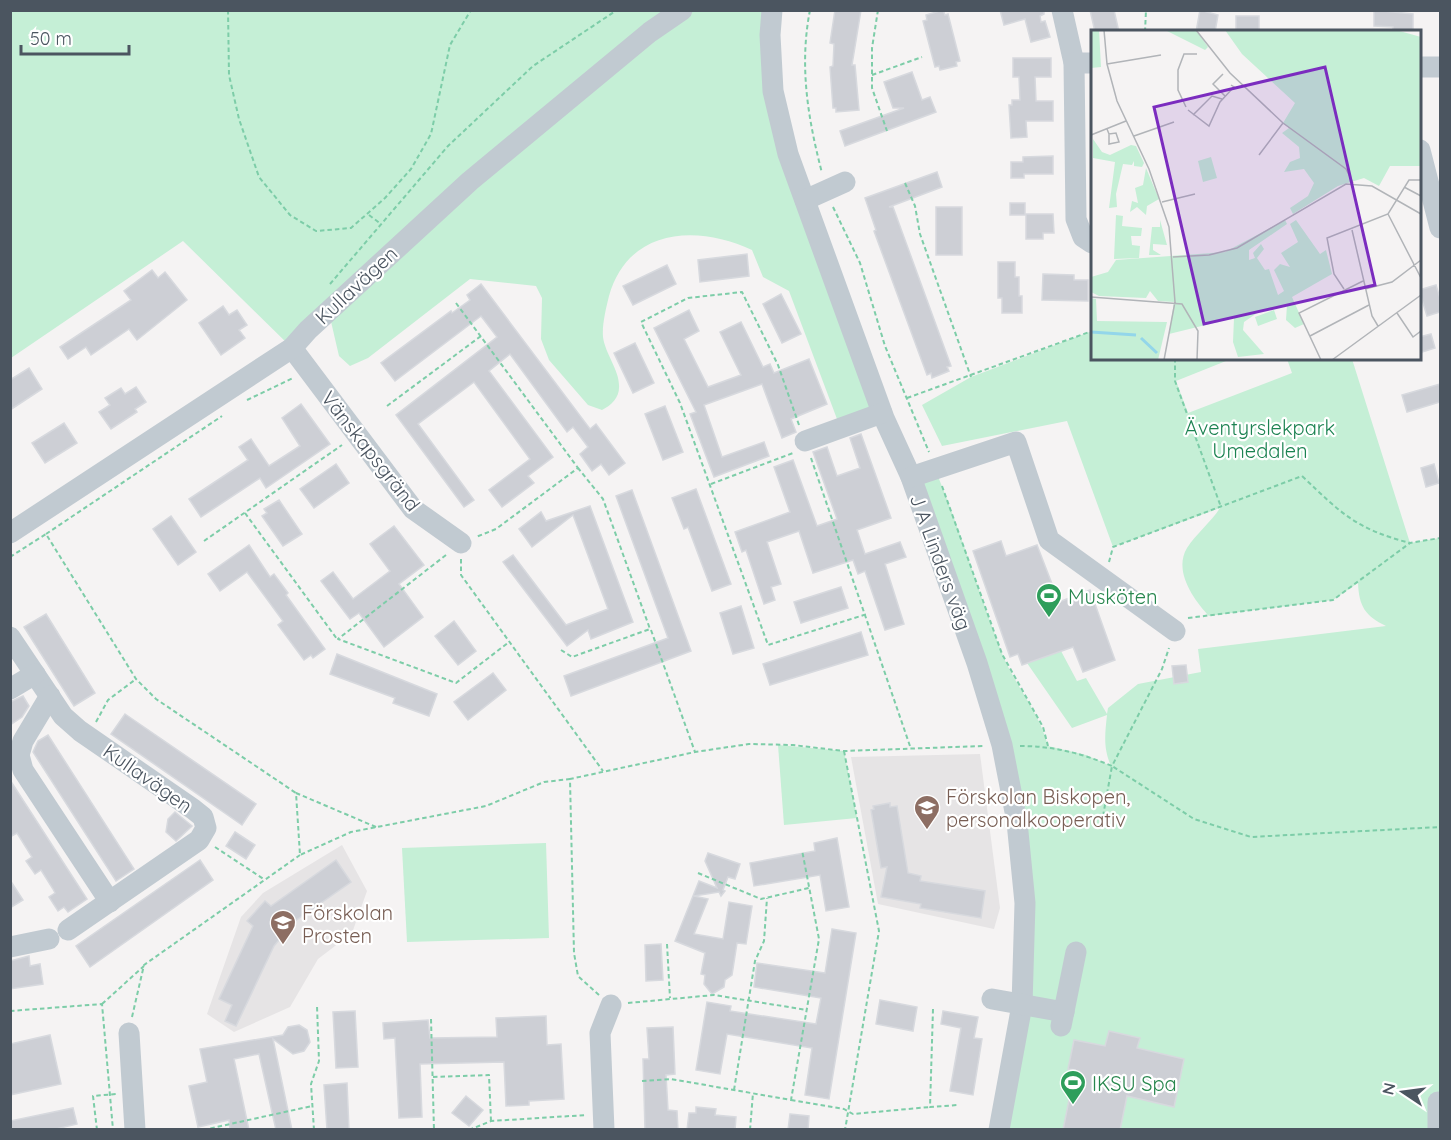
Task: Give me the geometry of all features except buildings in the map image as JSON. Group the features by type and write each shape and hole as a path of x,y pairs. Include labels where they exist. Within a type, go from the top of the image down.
{"street":[{"name":"Kullavägen","path":"10,533 292,348 308,330 470,181 650,32 682,10"},
{"name":"J A Linders väg","path":"772,10 771,70 776,114 882,413 911,477 977,663 1002,745 1017,822 1025,903 1022,1005 999,1130"},
{"path":"1062,10 1083,63 1076,219 1083,237 1091,242"},
{"path":"1421,67 1440,67"},
{"path":"1421,166 1426,205 1440,228"},
{"path":"805,200 835,186"},
{"name":"Vänskapsgränd","path":"292,348 413,509 461,543"},
{"path":"806,444 882,413"},
{"path":"911,477 1016,442 1049,540 1175,631"},
{"name":"Kullavägen","path":"10,637 63,716 91,739 203,818 206,828 200,838 68,930"},
{"path":"10,689 35,674"},
{"path":"50,696 23,741 19,755 23,770 110,902"},
{"path":"10,947 49,939"},
{"path":"992,999 1022,1005 1063,1019 1076,952"},
{"path":"603,1122 611,1086 600,1033 611,1005"},
{"path":"129,1033 135,1130"},
{"path":"1438,1102 1438,1130"}],"path":[{"path":"228,10 229,75 239,119 259,177 290,215 316,231 351,228 368,214 411,169 431,134 450,45 471,10"},
{"path":"328,286 447,146 533,66 617,10"},
{"path":"810,10 806,32 805,93 885,346 960,530 1002,654 1043,727 1048,746"},
{"path":"878,10 872,48 872,88 886,131"},
{"path":"1145,30 1146,10"},
{"path":"872,75 922,57"},
{"path":"905,183 915,206 920,234 971,376"},
{"path":"368,214 381,224"},
{"path":"867,614 768,645 680,403 640,322 688,298 742,292 778,365 867,614 911,749"},
{"path":"456,303 603,499 695,752"},
{"path":"907,398 1091,331"},
{"path":"387,406 481,336"},
{"path":"1176,360 1175,381 1222,507"},
{"path":"238,406 306,369"},
{"path":"10,557 229,412"},
{"path":"204,541 357,435"},
{"path":"711,484 806,444"},
{"path":"338,639 461,543 496,529 578,468"},
{"path":"1105,581 1113,547 1302,476 1346,518 1381,536 1410,543 1440,538"},
{"path":"245,513 338,639 456,682 510,642"},
{"path":"46,534 136,679 156,699 296,793 376,827"},
{"path":"461,543 461,575 603,771"},
{"path":"1103,816 1112,766 1162,669 1175,631 1189,618 1333,600 1410,543"},
{"path":"561,650 572,657 650,629"},
{"path":"91,739 98,715 108,700 136,679"},
{"path":"10,1011 102,1004 144,965 300,855 351,832 486,806 544,782 570,779 695,752 749,744 793,745 844,751 986,746"},
{"path":"1017,746 1048,746 1086,755 1112,766 1194,819 1251,837 1440,827"},
{"path":"844,751 879,931 845,1130"},
{"path":"570,779 578,976 611,1005 714,995 807,1010"},
{"path":"296,793 300,855"},
{"path":"200,838 265,880"},
{"path":"791,1100 819,939 802,850"},
{"path":"698,873 761,899 810,888"},
{"path":"734,1090 755,961 764,941 767,898"},
{"path":"667,944 670,999"},
{"path":"129,1033 144,965"},
{"path":"102,1004 113,1130"},
{"path":"314,1130 311,1084 319,1060 317,1006"},
{"path":"930,1107 933,1009"},
{"path":"432,1019 434,1130"},
{"path":"433,1077 489,1075 491,1120"},
{"path":"642,1081 671,1079 791,1100 853,1114 958,1105"},
{"path":"97,1130 93,1096 133,1092"},
{"path":"750,1130 753,1093"},
{"path":"203,1130 312,1106"},
{"path":"469,1130 491,1120 603,1122"},
{"path":"227,1124 228,1130"}],"shaded area":[{"name":"Förskolan Biskopen, personalkooperativ","path":"980,754 1000,908 994,929 878,904 851,757"},
{"name":"Förskolan Prosten","path":"342,845 367,891 352,933 318,959 290,1007 234,1032 207,1014 241,917 263,893"}],"green space":[{"path":"11,11 772,11 771,70 882,413 840,427 789,291 763,277 752,250 731,242 688,235 667,238 648,245 632,256 618,273 604,317 603,337 617,373 619,389 615,400 602,410 588,405 549,360 541,339 542,298 536,286 470,279 368,358 350,366 339,356 329,313 292,348 183,241 11,358"},
{"name":"Äventyrslekpark Umedalen","path":"1091,331 1091,360 1228,360 1176,381 1188,413 1292,373 1287,360 1352,360 1410,543 1440,538 1440,1129 999,1129 1015,1046 1017,822 911,477 935,469 1001,651 1039,721 1048,746 1086,755 1111,766 1105,735 1107,715 1072,728 1027,663 1061,651 1077,681 1086,678 1107,714 1108,708 1138,684 1201,672 1198,649 1386,626 1364,609 1358,583 1333,600 1209,616 1187,585 1182,566 1187,548 1220,508 1113,547 1067,421 942,446 922,405 971,377"},
{"path":"778,745 844,751 857,818 784,825"},
{"path":"546,843 549,938 407,942 402,848"}],"place":[{"name":"Musköten","path":"1049,619"},
{"name":"Förskolan Biskopen, personalkooperativ","path":"927,831"},
{"name":"Förskolan Prosten","path":"283,946"},
{"name":"IKSU Spa","path":"1073,1106"}]}
